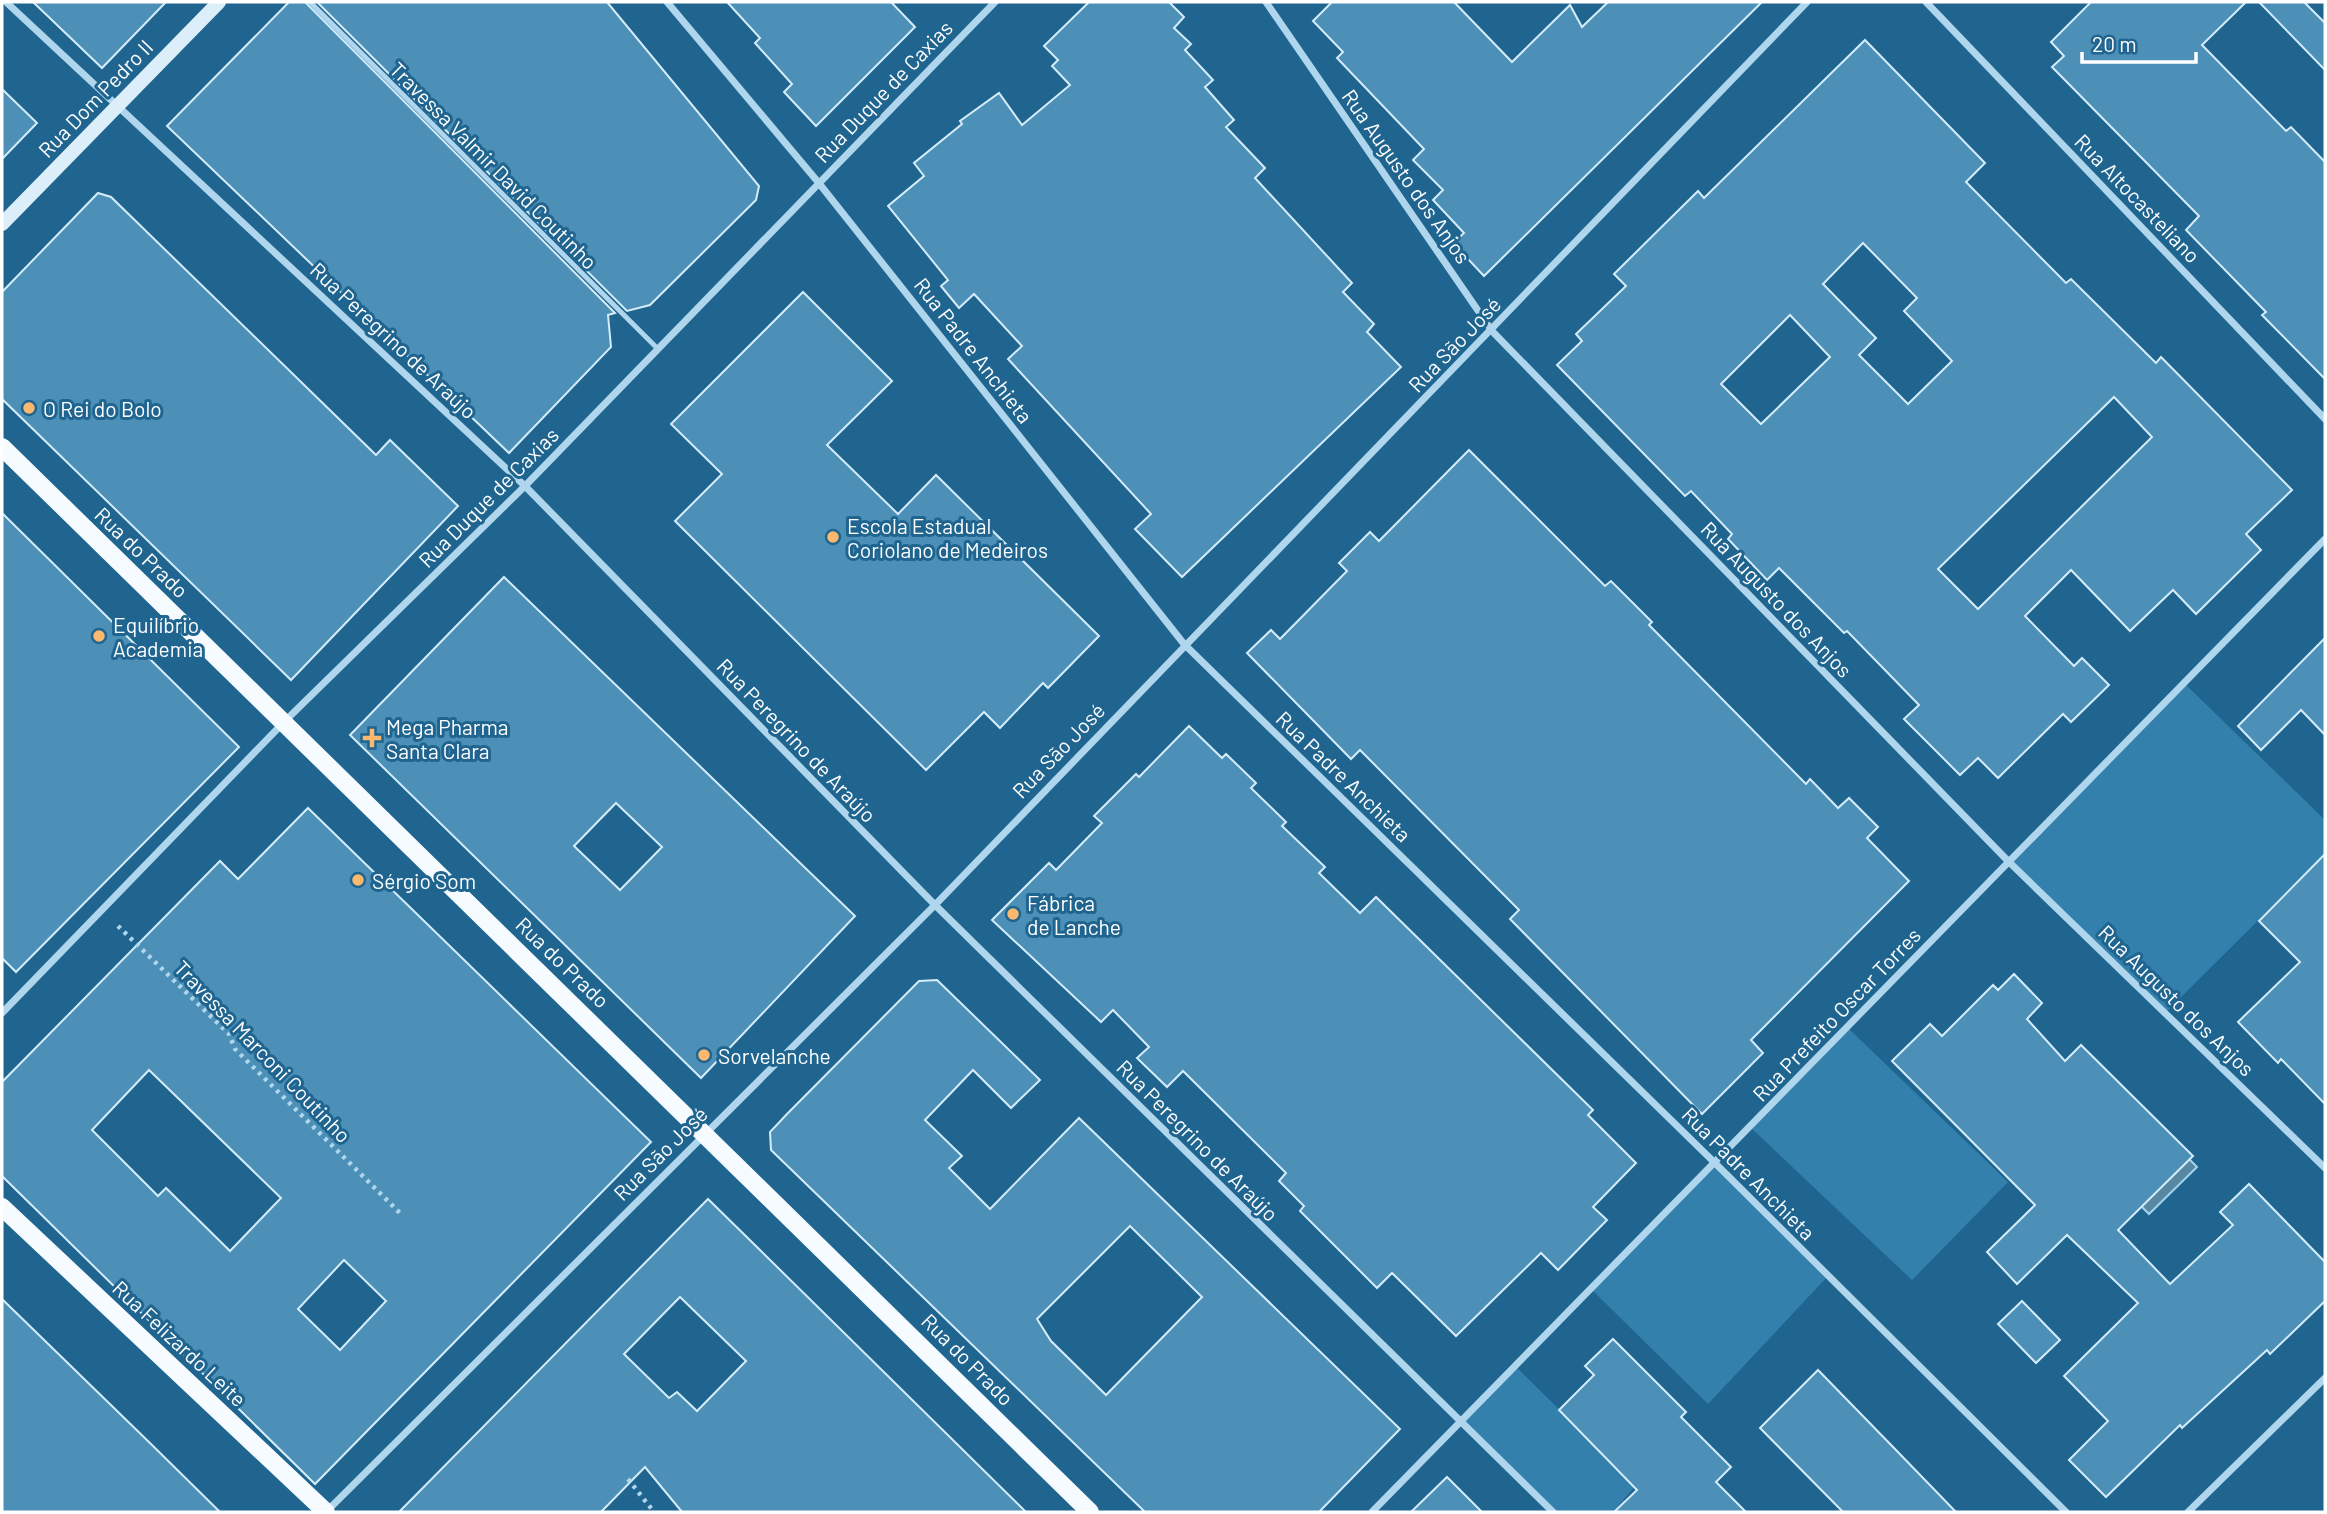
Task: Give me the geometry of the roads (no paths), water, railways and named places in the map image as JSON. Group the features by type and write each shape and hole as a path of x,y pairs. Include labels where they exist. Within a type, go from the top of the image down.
{"main road":[{"name":"Rua do Prado","path":"2,447 1090,1512"},
{"name":"Rua Felizardo Leite","path":"2,1207 326,1512"}],"street":[{"name":"Rua Peregrino de Araújo","path":"6,2 525,486 934,905 1553,1512"},
{"name":"Rua Dom Pedro II","path":"2,224 219,2"},
{"name":"Rua Padre Anchieta","path":"667,2 818,181 1184,643 1715,1163 2066,1512"},
{"name":"Rua Duque de Caxias","path":"2,1013 284,722 525,486 818,181 995,2"},
{"name":"Rua Augusto dos Anjos","path":"1266,2 1492,331 2009,862 2325,1168"},
{"name":"Rua São José","path":"326,1512 934,905 1184,643 1492,331 1807,2"},
{"name":"Rua Altocasteliano","path":"1926,2 2325,419"},
{"name":"Rua Prefeito Oscar Torres","path":"1372,1512 2325,539"},
{"path":"2188,1512 2325,1378"}],"lane":[{"name":"Travessa Valmir David Coutinho","path":"310,2 657,348"}],"place":[{"name":"O Rei do Bolo","path":"29,408"},
{"name":"Escola Estadual Coriolano de Medeiros","path":"833,537"},
{"name":"Equilíbrio Academia","path":"99,636"},
{"name":"Mega Pharma Santa Clara","path":"372,738"},
{"name":"Sérgio Som","path":"358,880"},
{"name":"Fábrica de Lanche","path":"1013,914"},
{"name":"Sorvelanche","path":"704,1055"}]}
